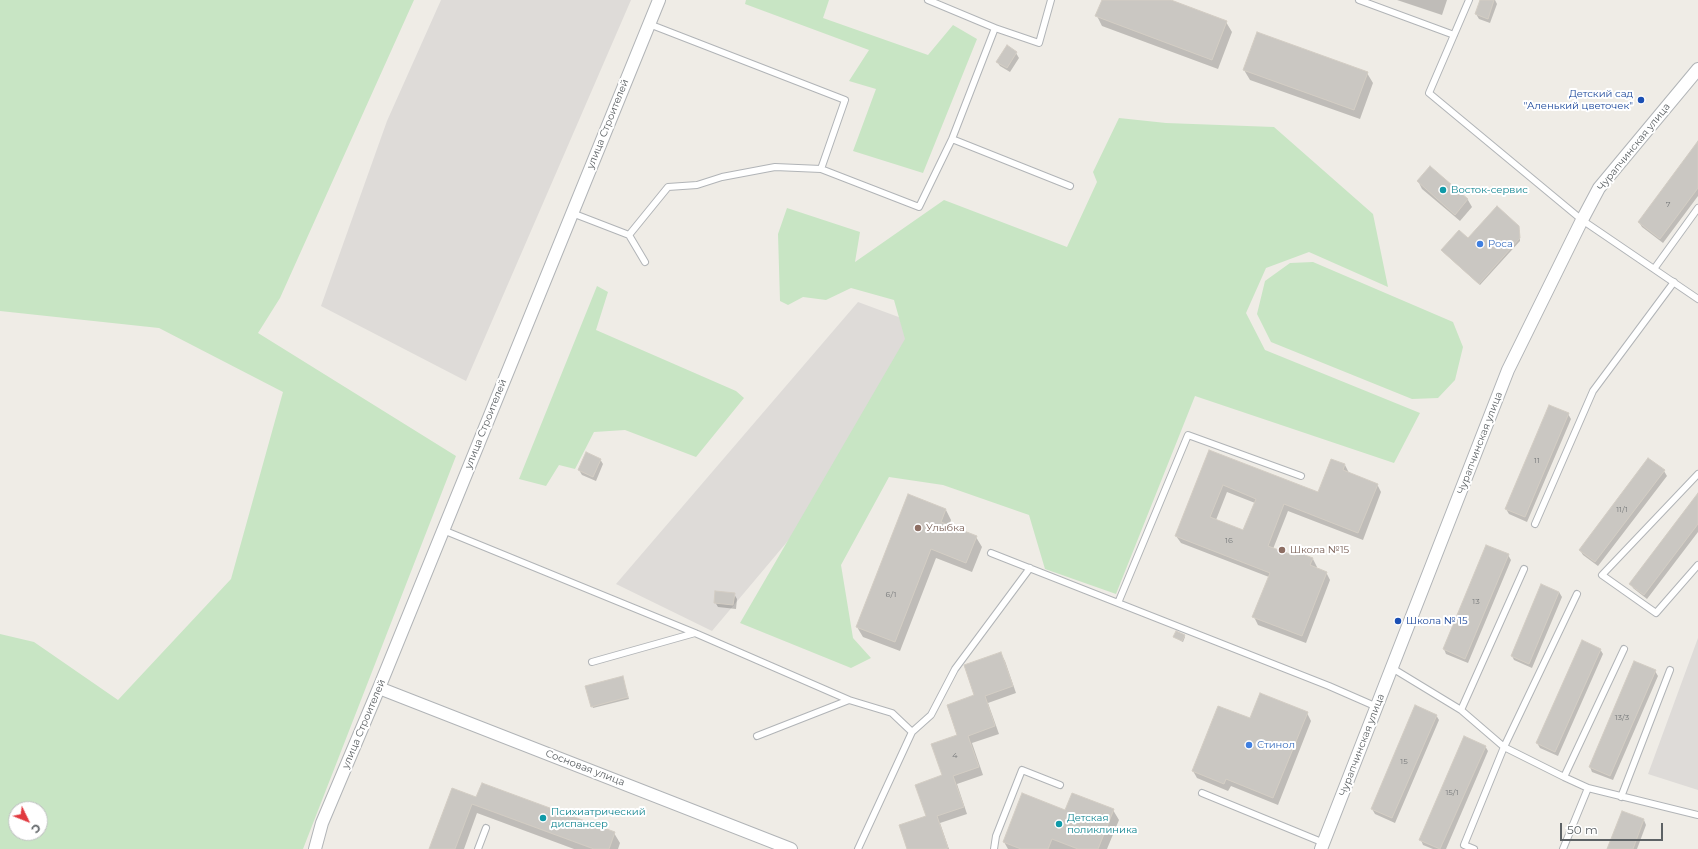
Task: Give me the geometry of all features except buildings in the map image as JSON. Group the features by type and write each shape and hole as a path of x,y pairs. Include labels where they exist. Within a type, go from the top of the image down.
{"street":[{"name":"улица Строителей","path":"315,849 322,823 379,688 659,0"},
{"name":"Чурапчинская улица","path":"1322,846 1508,370 1582,220 1604,182 1698,70"},
{"name":"Сосновая улица","path":"379,688 791,849"}],"lane":[{"path":"928,0 995,28 1039,43 1051,0"},
{"path":"1359,0 1454,34"},
{"path":"1469,0 1429,92 1582,220 1698,299"},
{"path":"649,24 845,100 821,169"},
{"path":"629,235 668,187 697,185 722,177 775,167 821,169 919,207 952,138 995,28"},
{"path":"952,138 1070,186"},
{"path":"1654,269 1698,208"},
{"path":"572,213 629,235 645,262"},
{"path":"1535,524 1593,391 1674,282"},
{"path":"1118,603 1188,435 1301,476"},
{"path":"1698,474 1602,575 1656,613 1698,566"},
{"path":"443,530 695,633 849,700 892,713 912,732"},
{"path":"991,553 1329,686 1377,707"},
{"path":"858,849 912,732 931,715 955,669 1030,568"},
{"path":"1461,710 1524,569"},
{"path":"1474,849 1464,845 1504,747 1577,594"},
{"path":"592,662 695,633"},
{"path":"1564,777 1624,648"},
{"path":"1392,668 1461,710 1504,747 1564,777 1588,788 1698,815"},
{"path":"1621,797 1670,670"},
{"path":"757,736 849,700"},
{"path":"994,849 996,836 1022,770 1060,785"},
{"path":"1563,849 1588,788"},
{"path":"1202,793 1322,846"},
{"path":"478,849 486,828"}],"shaded area":[{"path":"441,0 631,0 466,381 321,306 387,121"},
{"path":"858,302 958,339 712,631 616,584"},
{"path":"1698,638 1698,790 1648,774"}],"green space":[{"path":"0,0 414,0 280,298 258,333 456,456 303,849 0,849 0,634 34,642 118,700 231,579 283,392 159,328 0,311"},
{"path":"746,0 829,0 823,18 928,55 953,25 977,39 923,173 853,151 876,89 849,81 869,50 745,4"},
{"path":"1119,118 1166,123 1274,127 1373,214 1388,287 1309,252 1266,268 1246,313 1265,350 1420,413 1394,463 1195,396 1116,594 1045,569 1029,515 943,485 889,477 841,565 853,638 871,658 851,668 740,623 905,339 894,300 851,288 826,300 803,297 788,305 780,301 778,234 787,208 860,232 855,262 944,200 1067,247 1097,182 1093,172"},
{"path":"1313,262 1453,322 1463,347 1455,380 1438,398 1412,399 1271,342 1257,314 1265,281 1290,263"},
{"path":"597,286 608,292 596,330 736,391 744,398 696,457 625,430 594,432 575,469 559,465 546,486 519,479"}],"place":[{"name":"Детский сад \"Аленький цветочек\"","path":"1641,100"},
{"name":"Восток-сервис","path":"1443,190"},
{"name":"Роса","path":"1480,244"},
{"name":"Улыбка","path":"918,528"},
{"name":"Школа №15","path":"1282,550"},
{"name":"Школа № 15","path":"1398,621"},
{"name":"Стинол","path":"1249,745"},
{"name":"Психиатрический диспансер","path":"543,818"},
{"name":"Детская поликлиника","path":"1059,824"}]}
